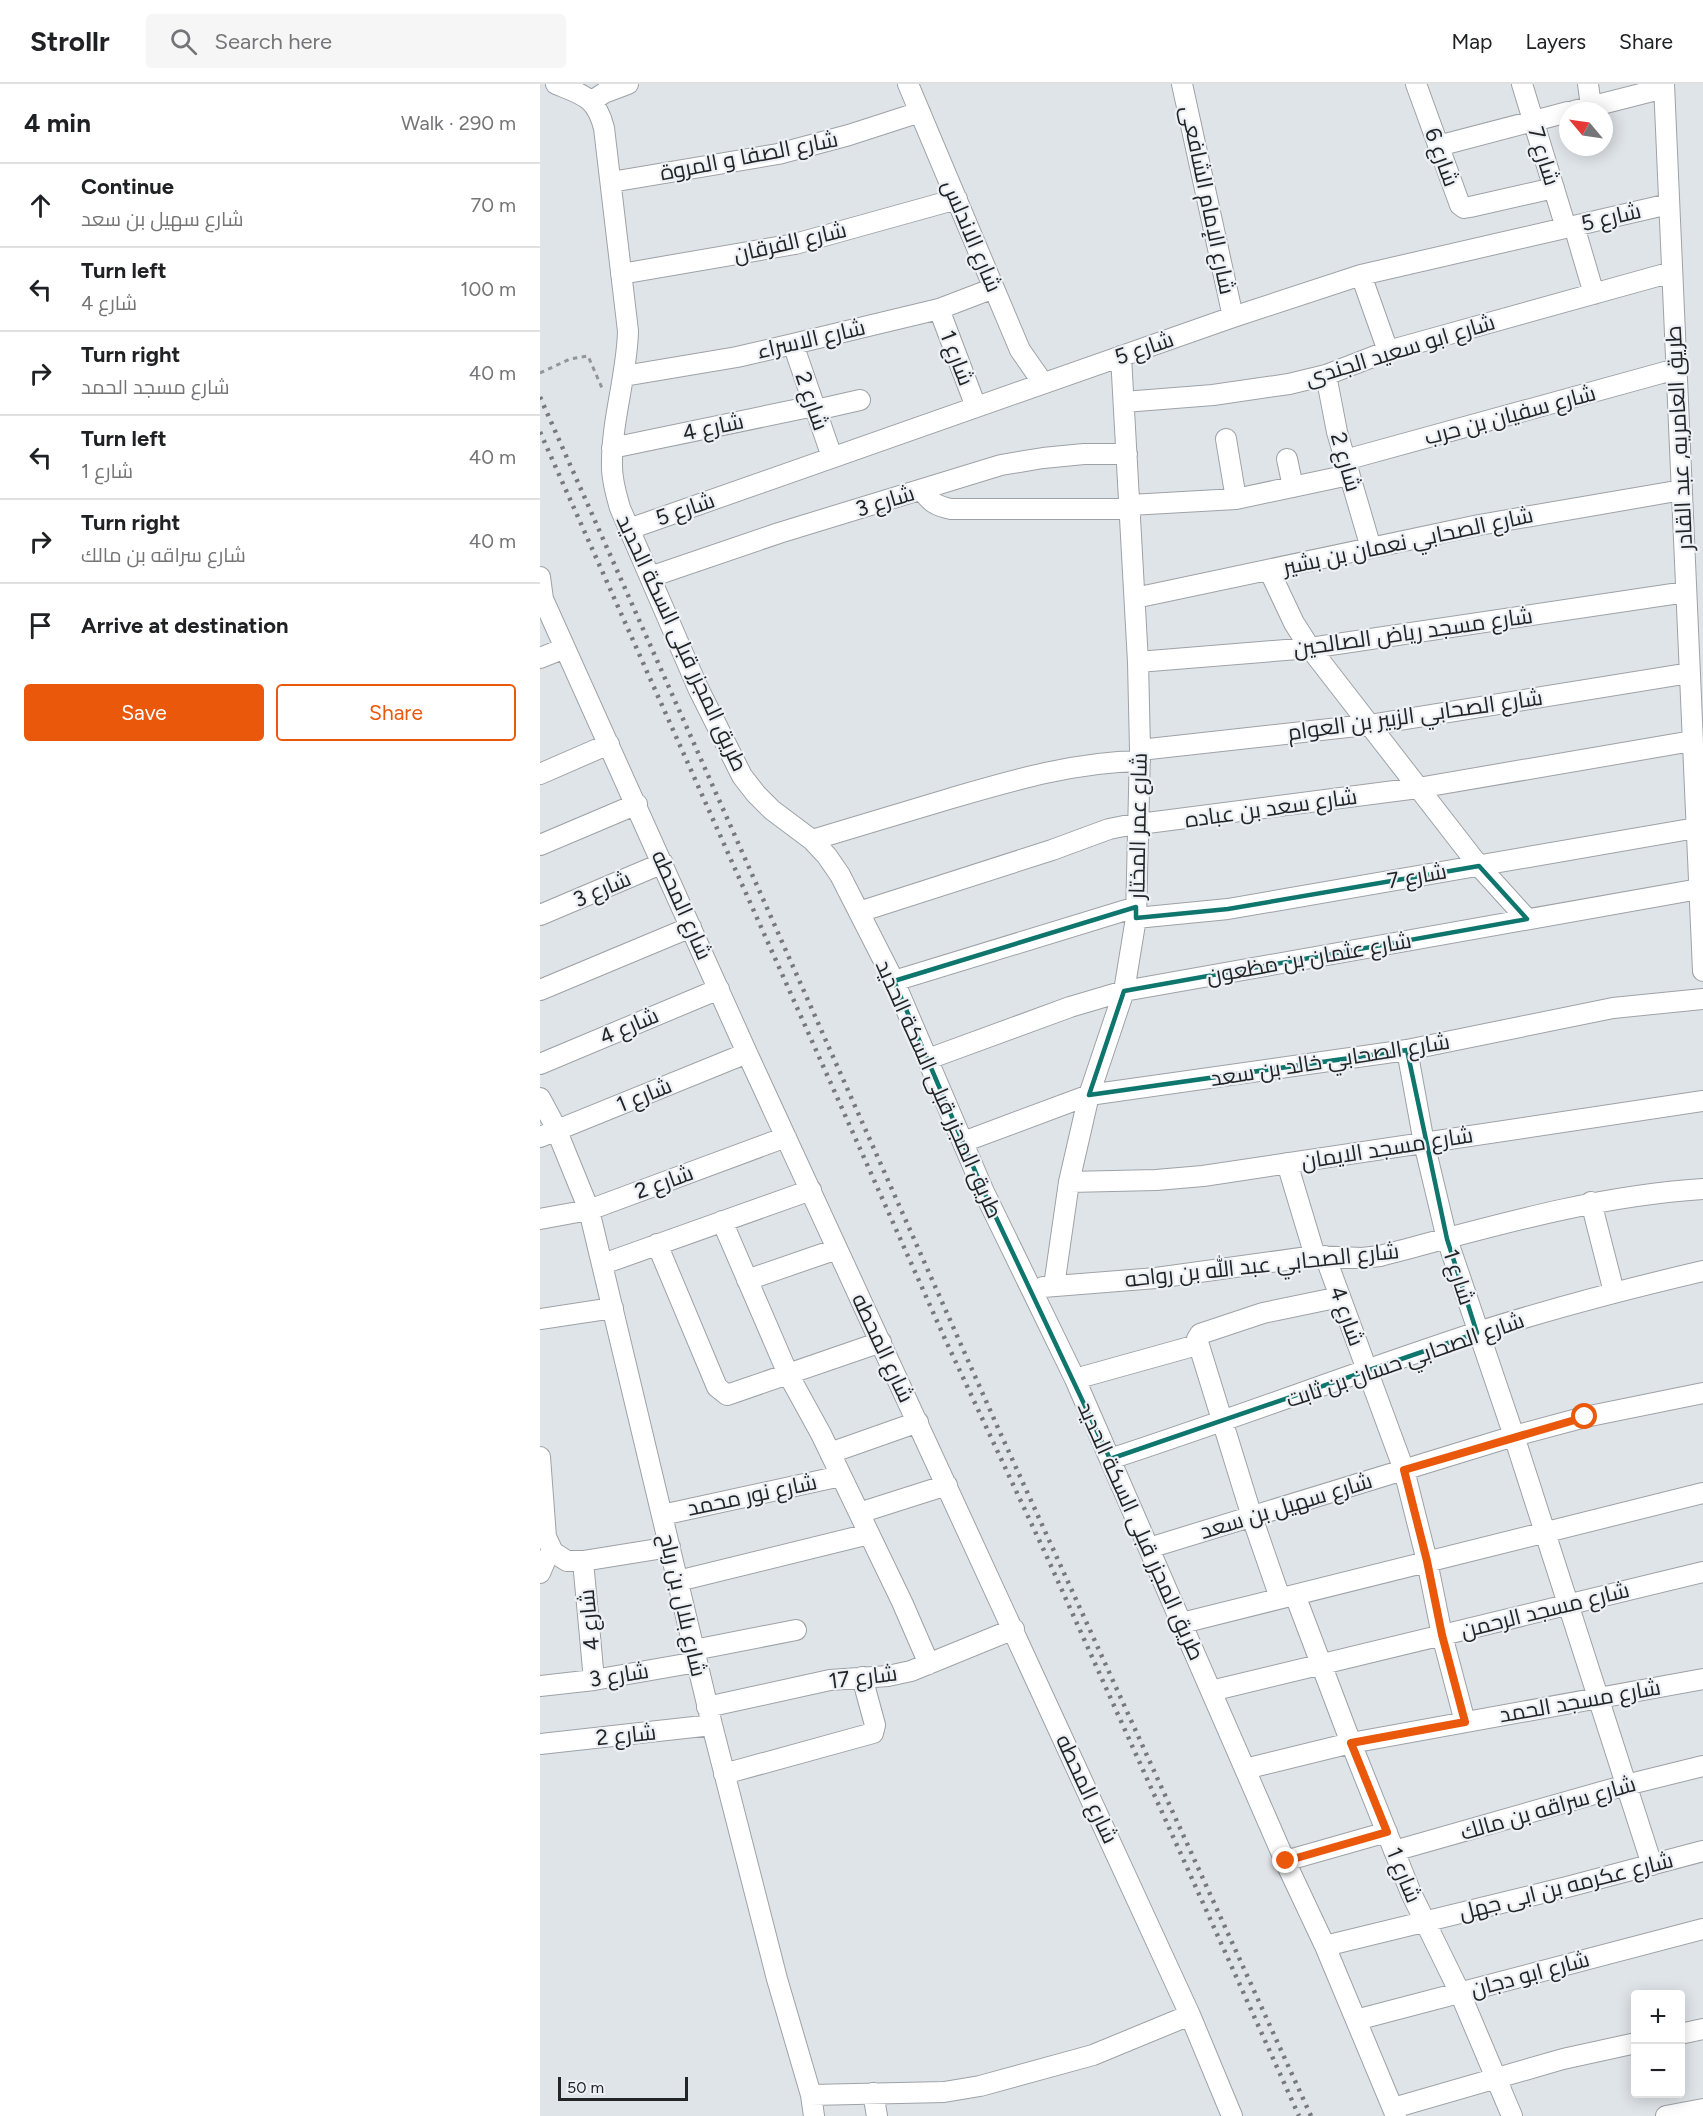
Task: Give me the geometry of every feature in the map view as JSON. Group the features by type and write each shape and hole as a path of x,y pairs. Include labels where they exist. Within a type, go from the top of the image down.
{"street":[{"path":"556,84 592,101 604,93 628,84"},
{"name":"شارع الاندلس","path":"908,84 1020,350 1043,383"},
{"name":"شارع الإمام الشافعى","path":"1182,84 1233,317"},
{"name":"شارع 6","path":"1416,84 1460,205 1464,208 1554,188"},
{"name":"شارع 7","path":"1522,84 1554,188 1594,294"},
{"path":"1584,102 1588,84"},
{"path":"1608,102 1664,86"},
{"name":"طريق العامريه, عبد القادر","path":"1664,86 1703,972"},
{"name":"طريق المجزر قبلى السكة الحديد","path":"592,101 600,113 604,128 628,331 624,376 612,448 614,489 629,529 698,688 742,776 772,810 812,840 827,856 840,875 894,981 1002,1231 1075,1379 1325,1946 1395,2112"},
{"name":"شارع الصفا و المروة","path":"610,182 778,154 849,135 920,111"},
{"path":"1438,146 1559,114"},
{"name":"شارع الفرقان","path":"621,274 795,244 957,199"},
{"name":"شارع 5","path":"629,529 1233,317 1362,275 1669,204"},
{"name":"شارع ابو سعيد الجندى","path":"1124,402 1232,393 1289,384 1326,375 1388,351 1672,272"},
{"path":"1362,275 1388,351"},
{"name":"شارع الاسراء","path":"624,376 726,359 793,344 939,309 994,288"},
{"name":"شارع 1","path":"939,309 976,407"},
{"name":"شارع 2","path":"793,344 832,457"},
{"name":"شارع عمر المختار","path":"1054,1286 1069,1182 1089,1095 1124,991 1136,912 1140,755 1138,662 1122,356"},
{"name":"شارع سفيان بن حرب","path":"922,490 929,501 939,507 951,509 1130,507 1236,499 1293,488 1347,468 1676,369"},
{"name":"شارع 2","path":"1326,375 1330,404 1371,548"},
{"name":"شارع 4","path":"612,448 860,400"},
{"path":"1226,439 1236,499"},
{"name":"شارع 3","path":"650,577 779,533 1001,465 1084,454 1127,454"},
{"path":"1287,459 1293,488"},
{"name":"شارع الصحابي نعمان بن بشير","path":"1135,598 1479,525 1682,490"},
{"path":"1269,570 1294,623 1310,648 1479,866 1527,920"},
{"name":"شارع المحطه","path":"540,577 542,600 637,804 747,1053 1190,2015 1232,2116"},
{"name":"شارع مسجد رياض الصالحين","path":"1138,662 1310,648 1686,592"},
{"path":"540,658 565,648"},
{"name":"شارع الصحابي الزبير بن العوام","path":"812,840 1063,768 1140,755 1368,725 1689,673"},
{"name":"شارع سعد بن عباده","path":"859,912 1052,850 1109,829 1418,788 1692,741"},
{"path":"540,774 609,744"},
{"path":"540,845 637,804"},
{"name":"شارع 7","path":"894,981 1136,912 1228,909 1696,828"},
{"name":"شارع 3","path":"540,915 663,863"},
{"name":"شارع عثمان بن مظعون","path":"928,1059 1070,1007 1124,991 1699,889"},
{"path":"540,990 691,927"},
{"name":"شارع 4","path":"540,1064 719,989"},
{"name":"شارع الصحابي خالد بن سعد","path":"963,1142 1089,1095 1407,1050 1613,1008 1703,999"},
{"name":"شارع 1","path":"1407,1050 1424,1143 1447,1239 1477,1333 1514,1436 1652,1864"},
{"name":"شارع 1","path":"549,1134 747,1053"},
{"name":"شارع بلال بن رباح","path":"540,1098 549,1134 589,1210 724,1774 777,1978 815,2110 814,2116"},
{"name":"شارع مسجد الايمان","path":"1069,1182 1156,1180 1203,1176 1703,1101"},
{"name":"شارع 2","path":"540,1219 589,1210 786,1137"},
{"name":"شارع 4","path":"1287,1163 1320,1256 1340,1297 1404,1470 1427,1561 1442,1635 1465,1722"},
{"name":"شارع الصحابي عبد الله بن رواحه","path":"1031,1288 1156,1278 1320,1256 1362,1258 1380,1256 1591,1202 1651,1193 1703,1189"},
{"path":"603,1264 811,1190"},
{"path":"1591,1202 1614,1292"},
{"path":"722,1221 788,1374 830,1453 929,1664"},
{"path":"657,1244 721,1392 731,1395 881,1342"},
{"path":"747,1280 837,1249"},
{"name":"شارع الصحابي حسان بن ثابت","path":"1110,1460 1223,1423 1366,1370 1477,1333 1614,1292 1703,1271"},
{"path":"1075,1379 1197,1345 1200,1334 1263,1313 1340,1297"},
{"path":"540,1318 613,1308"},
{"name":"شارع 1","path":"1197,1345 1252,1517 1321,1664 1418,1908 1460,1993 1512,2116"},
{"name":"شارع سهيل بن سعد","path":"1149,1548 1514,1436 1650,1402 1703,1393"},
{"path":"830,1453 918,1422"},
{"path":"540,1457 542,1517 546,1537 553,1552 567,1561 583,1561 670,1546"},
{"name":"شارع نور محمد","path":"662,1515 841,1476"},
{"path":"859,1513 947,1485"},
{"path":"1182,1623 1703,1493"},
{"path":"678,1581 869,1534"},
{"path":"540,1572 546,1559 553,1552"},
{"name":"شارع 4","path":"583,1561 594,1680"},
{"name":"شارع مسجد الرحمن","path":"1211,1691 1703,1572"},
{"name":"شارع 17","path":"710,1716 830,1680 888,1676 929,1664 1014,1629"},
{"name":"شارع 3","path":"540,1686 594,1680 796,1630"},
{"path":"724,1774 873,1733 875,1725 862,1677"},
{"name":"شارع مسجد الحمد","path":"1245,1769 1351,1743 1703,1678"},
{"name":"شارع 2","path":"540,1744 710,1716"},
{"name":"شارع سراقه بن مالك","path":"1394,1851 1626,1785 1703,1766"},
{"path":"1286,1861 1387,1832"},
{"name":"شارع عكرمه بن ابى جهل","path":"1325,1946 1703,1851"},
{"name":"شارع ابو دجان","path":"1356,2020 1703,1929"},
{"path":"811,2095 950,2091 1005,2080 1093,2055 1190,2015"},
{"path":"1685,2033 1703,2029"},
{"path":"1395,2112 1497,2078 1563,2059 1631,2044"},
{"path":"873,2093 878,2116"},
{"path":"1666,2116 1703,2109"}],"path":[{"path":"540,373 570,359 588,356 601,385"}],"highlighted area":[{"path":"1479,866 1527,919 1124,991 1089,1095 1407,1050 1447,1239 1477,1333 1110,1459 984,1192 894,981 1136,907 1136,918 1228,909"}],"railway":[{"path":"540,397 998,1428 1311,2116"},
{"path":"540,432 945,1339 1047,1557 1299,2116"}],"route":[{"path":"1286,1861 1387,1832 1351,1743 1465,1722 1442,1635 1427,1561 1404,1470 1585,1417"}]}
